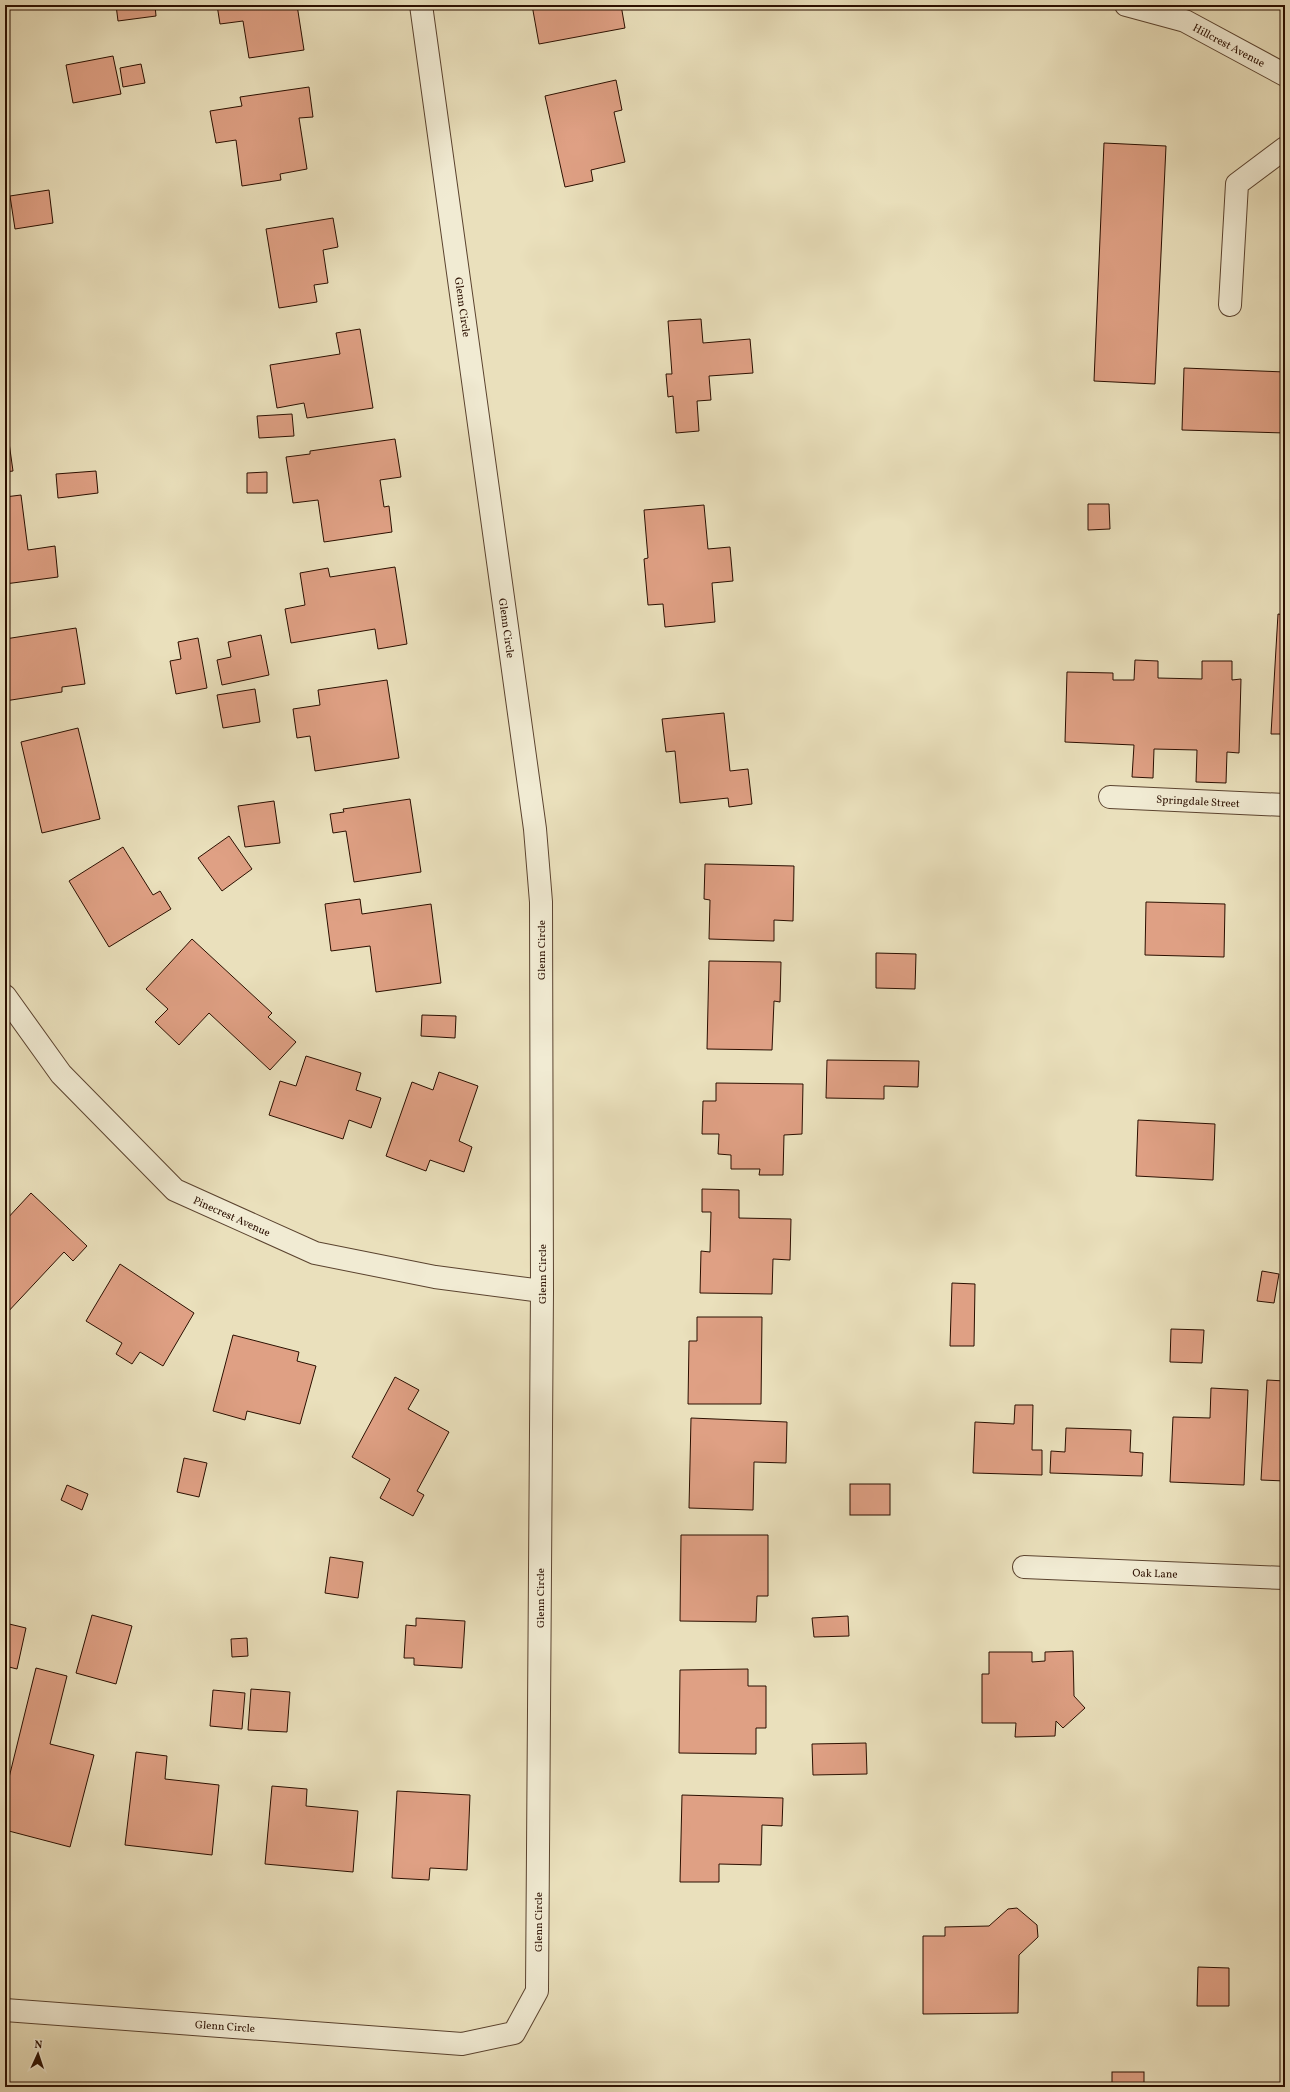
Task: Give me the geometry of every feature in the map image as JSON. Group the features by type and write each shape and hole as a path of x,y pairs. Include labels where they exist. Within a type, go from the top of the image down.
{"street":[{"name":"Glenn Circle","path":"5,2010 462,2044 514,2033 537,1992 542,1291 541,902 535,829 421,5"},
{"name":"Hillcrest Avenue","path":"1126,5 1184,21 1285,75"},
{"path":"1230,305 1237,184 1285,148"},
{"name":"Springdale Street","path":"1110,797 1285,806"},
{"name":"Pinecrest Avenue","path":"5,996 61,1074 175,1190 315,1253 435,1278 542,1291"},
{"name":"Oak Lane","path":"1024,1567 1285,1578"}],"building":[{"path":"116,5 155,5 156,16 118,21"},
{"path":"217,5 297,5 304,50 249,58 243,21 220,24"},
{"path":"532,5 621,5 625,28 539,44"},
{"path":"113,56 121,94 73,103 66,65"},
{"path":"141,64 145,83 123,87 120,68"},
{"path":"616,80 622,110 614,112 625,162 591,170 593,181 565,187 545,96"},
{"path":"309,87 313,117 299,118 307,169 280,174 281,180 242,186 236,140 216,143 210,111 242,106 240,97"},
{"path":"1104,143 1166,146 1155,384 1094,381"},
{"path":"49,190 53,223 15,229 10,196"},
{"path":"333,218 338,247 323,250 328,283 314,285 317,302 279,308 266,229"},
{"path":"701,319 703,343 750,339 753,373 709,376 711,400 697,401 699,431 676,433 673,396 668,397 666,374 672,374 668,321"},
{"path":"360,329 373,408 307,418 304,403 277,408 270,365 340,354 336,333"},
{"path":"1184,368 1285,372 1285,433 1182,430"},
{"path":"5,414 13,471 5,472"},
{"path":"292,414 294,436 259,438 257,416"},
{"path":"395,439 401,477 380,480 384,507 389,506 392,532 324,542 318,500 293,503 286,457 310,454 310,451"},
{"path":"96,471 98,493 58,498 56,474"},
{"path":"267,472 267,493 247,493 247,473"},
{"path":"21,495 28,550 55,546 58,577 5,584 5,497"},
{"path":"1088,504 1109,504 1110,529 1088,530"},
{"path":"704,505 708,549 730,547 733,581 712,583 715,622 665,627 663,604 648,605 644,559 648,558 644,510"},
{"path":"395,567 407,644 378,649 375,629 291,643 285,609 305,605 300,573 328,568 330,577"},
{"path":"1278,614 1285,615 1285,734 1271,734"},
{"path":"76,628 85,684 62,687 62,692 5,701 5,639"},
{"path":"261,635 269,675 222,685 217,660 231,657 228,642"},
{"path":"198,638 207,688 176,694 170,661 181,659 178,642"},
{"path":"1135,660 1158,661 1158,678 1202,679 1202,661 1232,661 1232,680 1241,679 1239,753 1227,752 1226,783 1196,782 1197,750 1154,749 1153,778 1132,777 1134,745 1065,742 1067,672 1113,673 1113,680 1134,680"},
{"path":"387,680 399,758 315,771 310,736 297,738 293,709 320,705 318,690"},
{"path":"255,689 260,722 223,728 217,695"},
{"path":"724,713 730,771 748,769 752,804 729,807 728,798 680,803 675,751 666,752 662,719"},
{"path":"78,728 100,819 42,833 21,742"},
{"path":"410,799 421,872 354,882 346,831 333,833 330,814 344,812 343,809"},
{"path":"274,801 280,843 245,847 238,806"},
{"path":"229,836 252,869 222,891 198,858"},
{"path":"123,847 153,895 160,891 171,909 109,947 69,881"},
{"path":"705,864 794,866 793,921 774,920 774,941 709,939 710,900 704,899"},
{"path":"360,899 362,914 431,904 441,983 376,992 370,946 331,951 325,904"},
{"path":"1146,902 1225,904 1224,957 1145,955"},
{"path":"192,939 272,1013 268,1017 296,1042 270,1070 209,1013 179,1045 155,1022 168,1009 146,989"},
{"path":"876,953 916,954 915,989 876,988"},
{"path":"709,961 781,962 780,1002 774,1001 772,1050 707,1049"},
{"path":"422,1015 456,1016 455,1038 421,1036"},
{"path":"306,1056 361,1073 356,1090 381,1098 371,1128 349,1120 343,1139 269,1115 280,1081 296,1086"},
{"path":"827,1060 919,1061 918,1087 884,1086 884,1099 826,1098"},
{"path":"439,1072 478,1086 459,1141 472,1147 464,1172 430,1160 426,1171 386,1156 412,1082 433,1090"},
{"path":"716,1083 803,1084 802,1134 784,1135 783,1175 759,1175 760,1169 731,1169 731,1155 718,1154 719,1134 702,1134 703,1101 716,1101"},
{"path":"1138,1120 1215,1124 1213,1180 1136,1176"},
{"path":"702,1189 739,1190 739,1218 791,1219 790,1260 773,1259 772,1294 700,1293 701,1251 710,1252 711,1212 702,1212"},
{"path":"31,1193 87,1246 73,1261 64,1252 5,1315 5,1221"},
{"path":"120,1264 194,1313 163,1366 140,1352 132,1364 116,1354 122,1343 86,1321"},
{"path":"1262,1271 1279,1274 1274,1303 1257,1301"},
{"path":"952,1283 975,1284 974,1346 950,1346"},
{"path":"697,1317 762,1317 761,1404 688,1404 689,1341 697,1341"},
{"path":"1171,1329 1204,1330 1202,1363 1170,1362"},
{"path":"233,1335 299,1352 297,1361 316,1366 300,1424 247,1411 245,1420 213,1411"},
{"path":"395,1377 419,1390 408,1409 449,1432 417,1491 424,1495 413,1516 380,1498 390,1479 352,1457"},
{"path":"1267,1380 1285,1381 1285,1481 1261,1480"},
{"path":"1211,1388 1248,1390 1244,1485 1170,1482 1173,1417 1210,1418"},
{"path":"1015,1405 1033,1405 1032,1450 1042,1450 1042,1475 973,1473 975,1422 1014,1424"},
{"path":"691,1418 787,1422 786,1463 754,1462 753,1510 689,1508"},
{"path":"1066,1428 1131,1430 1130,1452 1143,1453 1142,1476 1050,1473 1051,1451 1065,1452"},
{"path":"184,1458 207,1463 199,1497 177,1492"},
{"path":"850,1484 890,1484 890,1515 850,1515"},
{"path":"67,1485 88,1494 82,1510 61,1500"},
{"path":"681,1535 768,1535 768,1596 757,1596 756,1622 680,1621"},
{"path":"330,1557 363,1562 358,1598 325,1593"},
{"path":"92,1615 132,1626 116,1684 76,1673"},
{"path":"848,1616 849,1636 814,1637 812,1618"},
{"path":"416,1618 465,1621 462,1668 414,1665 414,1658 404,1658 406,1625 416,1626"},
{"path":"5,1623 26,1628 17,1669 5,1666"},
{"path":"247,1638 248,1656 232,1657 231,1639"},
{"path":"1073,1651 1074,1696 1085,1708 1063,1728 1056,1721 1055,1736 1015,1737 1016,1723 982,1723 982,1674 989,1674 989,1652 1032,1652 1032,1662 1045,1661 1045,1652"},
{"path":"36,1668 67,1676 50,1744 94,1755 70,1847 5,1830 5,1794"},
{"path":"748,1669 748,1686 766,1686 766,1728 756,1728 756,1754 679,1753 680,1670"},
{"path":"251,1689 290,1692 287,1732 248,1730"},
{"path":"213,1690 245,1693 242,1729 210,1726"},
{"path":"866,1743 867,1774 813,1775 812,1744"},
{"path":"136,1752 167,1756 165,1779 219,1785 212,1855 125,1845"},
{"path":"272,1786 307,1789 306,1806 358,1811 353,1872 265,1864"},
{"path":"397,1791 470,1795 467,1870 430,1868 429,1880 392,1878"},
{"path":"682,1795 783,1798 782,1826 762,1825 761,1865 719,1864 719,1882 680,1882"},
{"path":"1017,1908 1037,1925 1038,1937 1019,1955 1018,2013 923,2014 923,1936 945,1936 945,1927 989,1926 1008,1909"},
{"path":"1198,1967 1229,1968 1229,2006 1197,2006"},
{"path":"1112,2072 1144,2072 1144,2087 1112,2087"}]}
